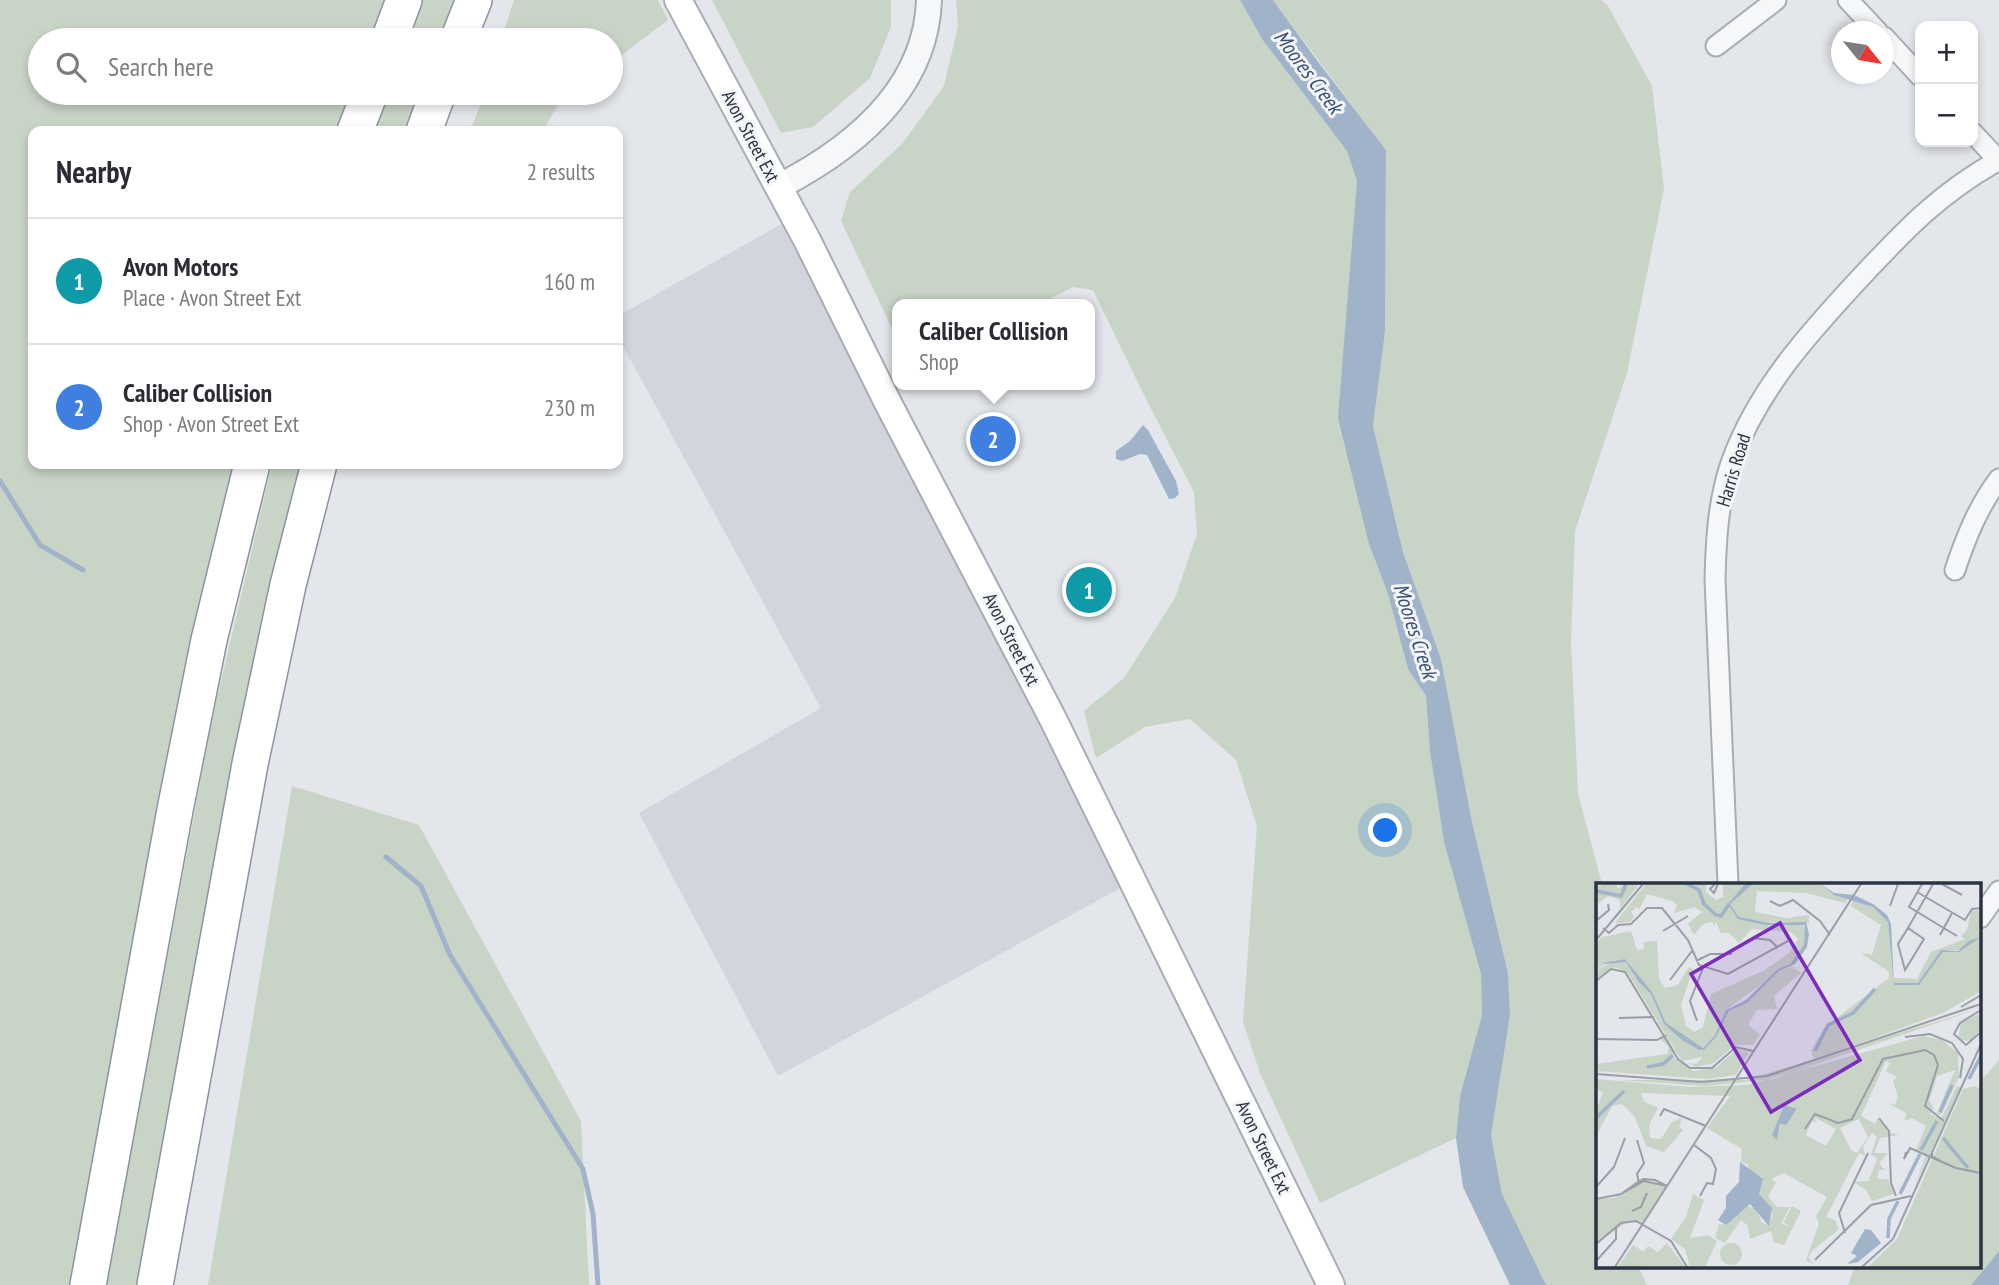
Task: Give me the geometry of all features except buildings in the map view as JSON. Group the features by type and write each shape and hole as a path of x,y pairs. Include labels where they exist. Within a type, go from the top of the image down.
{"highway":[{"path":"394,28 404,0"},
{"path":"463,28 474,0"},
{"path":"357,126 365,105"},
{"path":"426,126 434,105"},
{"path":"89,1285 175,810 209,640 251,469"},
{"path":"155,1285 250,764 288,585 318,469"}],"main road":[{"name":"Avon Street Ext","path":"678,0 778,187 1053,719 1331,1285"}],"street":[{"path":"778,187 836,153 862,134 886,110 915,62 925,32 929,0"},
{"path":"1716,46 1776,0"},
{"path":"1848,0 1868,21"},
{"path":"1894,48 1915,71"},
{"path":"1978,138 1998,160"},
{"name":"Harris Road","path":"1728,883 1714,579 1721,500 1744,430 1782,367 1915,219 1966,179 1998,160"},
{"path":"1955,570 1980,507 1999,479"},
{"path":"1982,915 1999,891"}],"shaded area":[{"path":"794,217 1135,880 778,1076 639,813 821,708 623,346 623,313"}],"green space":[{"path":"0,0 404,0 394,28 28,28 28,105 365,105 357,126 28,126 28,469 251,469 88,1285 0,1285"},
{"path":"423,0 468,0 457,28 412,28"},
{"path":"514,0 658,0 668,20 623,54 623,28 505,28"},
{"path":"712,0 891,0 891,27 870,78 813,127 781,133"},
{"path":"956,0 1240,0 1262,39 1347,151 1357,181 1369,544 1388,594 1408,669 1426,696 1430,752 1444,842 1481,974 1482,1015 1460,1096 1456,1138 1320,1203 1260,1073 1243,1022 1257,826 1236,760 1190,719 1145,727 1096,758 1084,711 1124,678 1175,598 1197,534 1194,492 1093,290 1073,287 1050,299 892,299 892,328 841,221 850,192 902,144 944,86 958,26"},
{"path":"1273,0 1601,0 1608,6 1652,86 1664,189 1627,373 1575,531 1571,642 1578,794 1602,883 1596,883 1596,1268 1639,1268 1647,1285 1546,1285 1502,1194 1491,1136 1510,1015 1508,973 1472,822 1441,659 1403,552 1373,426 1385,332 1386,150"},
{"path":"384,105 429,105 421,126 377,126"},
{"path":"480,105 558,105 546,126 472,126"},
{"path":"271,469 311,469 148,1285 106,1285 212,720"},
{"path":"292,786 419,825 581,1121 589,1285 208,1285"},
{"path":"1999,1060 1999,1251 1971,1285 1848,1285 1854,1268 1982,1268 1982,1080"}],"water":[{"name":"Moores Creek","path":"1240,0 1273,0 1386,150 1385,332 1373,426 1403,552 1441,659 1472,822 1508,973 1510,1015 1491,1136 1502,1194 1546,1285 1510,1285 1463,1187 1456,1138 1460,1096 1482,1015 1481,974 1444,842 1430,752 1426,696 1408,669 1388,594 1369,544 1338,418 1357,181 1347,151 1262,39"},
{"path":"1143,425 1176,481 1179,494 1175,498 1169,499 1147,455 1140,454 1122,461 1116,459 1116,451 1130,441"},
{"path":"1999,1251 1999,1285 1971,1285"}],"waterway":[{"path":"0,481 40,545 83,570"},
{"path":"386,857 421,886 450,955 583,1169 593,1214 598,1285"}],"place":[{"name":"Caliber Collision","path":"993,439"},
{"name":"Avon Motors","path":"1089,590"}]}
